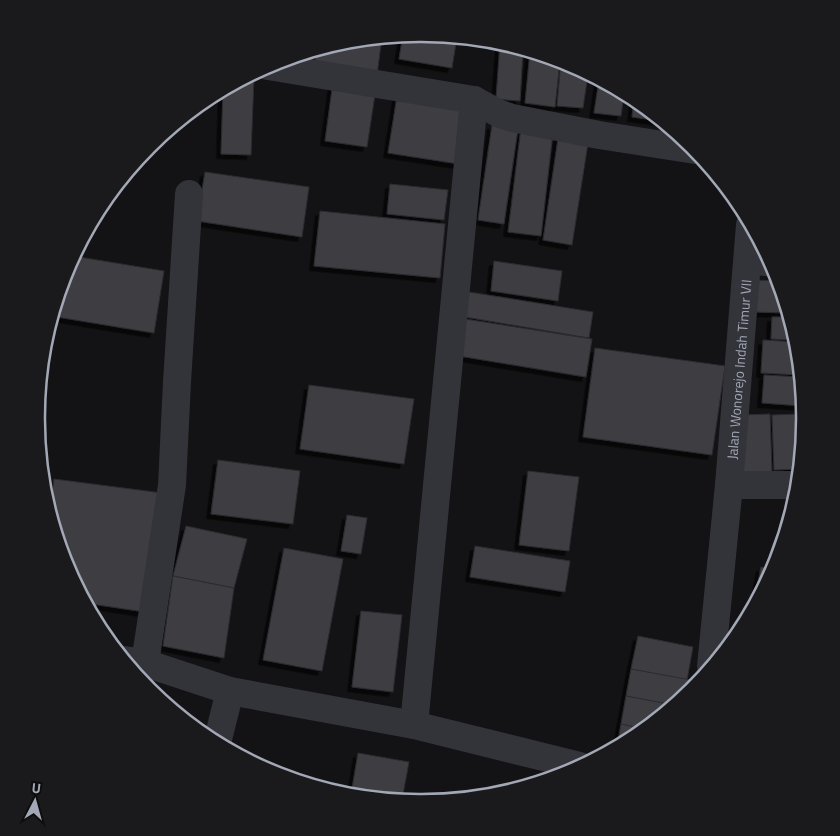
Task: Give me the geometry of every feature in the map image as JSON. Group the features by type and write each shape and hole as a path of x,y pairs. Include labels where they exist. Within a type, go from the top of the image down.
{"street":[{"path":"283,68 474,100 493,111 512,118 599,135 681,148"},
{"path":"414,725 474,100"},
{"path":"189,194 172,485 134,661 230,691 414,725 568,763"},
{"name":"Jalan Wonorejo Indah Timur VII","path":"712,654 729,485 759,263 756,250"},
{"path":"729,485 789,485"},
{"path":"219,735 230,691"}],"building":[{"path":"402,43 456,44 452,68 399,59"},
{"path":"381,45 377,75 314,67 316,57"},
{"path":"499,51 523,57 520,101 496,99"},
{"path":"311,58 311,64 298,62"},
{"path":"529,59 559,69 555,107 525,103"},
{"path":"560,70 587,81 583,108 557,106"},
{"path":"254,81 251,155 221,154 223,99"},
{"path":"333,82 376,88 367,147 325,141"},
{"path":"598,87 623,102 621,116 594,113"},
{"path":"398,90 469,101 459,164 388,153"},
{"path":"633,109 648,119 632,117"},
{"path":"492,125 518,129 504,224 478,220"},
{"path":"521,128 553,132 541,236 508,232"},
{"path":"559,132 589,137 572,245 543,240"},
{"path":"205,172 309,187 302,237 197,221"},
{"path":"390,184 448,190 444,220 387,214"},
{"path":"320,211 445,224 440,278 314,266"},
{"path":"81,257 164,271 154,333 58,317 64,297"},
{"path":"494,261 562,271 558,301 491,291"},
{"path":"754,280 770,281 781,313 754,312"},
{"path":"469,292 593,312 589,338 465,317"},
{"path":"772,317 782,317 787,340 771,339"},
{"path":"465,319 592,339 586,377 459,356"},
{"path":"763,340 787,341 793,375 761,373"},
{"path":"595,348 725,366 712,455 583,437"},
{"path":"764,375 793,377 795,405 762,403"},
{"path":"309,385 414,399 404,464 300,449"},
{"path":"770,414 772,474 743,475 740,415"},
{"path":"796,414 792,469 774,470 772,415"},
{"path":"218,460 300,471 293,524 211,514"},
{"path":"528,471 579,477 569,551 519,545"},
{"path":"54,479 162,493 145,612 94,604 83,584 64,539 52,492"},
{"path":"347,515 367,518 361,554 341,551"},
{"path":"186,526 247,539 234,588 173,576"},
{"path":"475,546 570,561 565,592 470,577"},
{"path":"284,548 343,559 322,671 263,660"},
{"path":"761,567 764,568 758,581"},
{"path":"173,576 234,588 224,658 163,646"},
{"path":"361,611 402,615 393,692 352,687"},
{"path":"638,636 693,647 687,680 631,669"},
{"path":"631,669 690,680 664,703 626,696"},
{"path":"626,696 664,703 634,727 621,724"},
{"path":"621,724 634,727 629,730 619,736"},
{"path":"358,753 409,762 403,793 352,787"}]}
